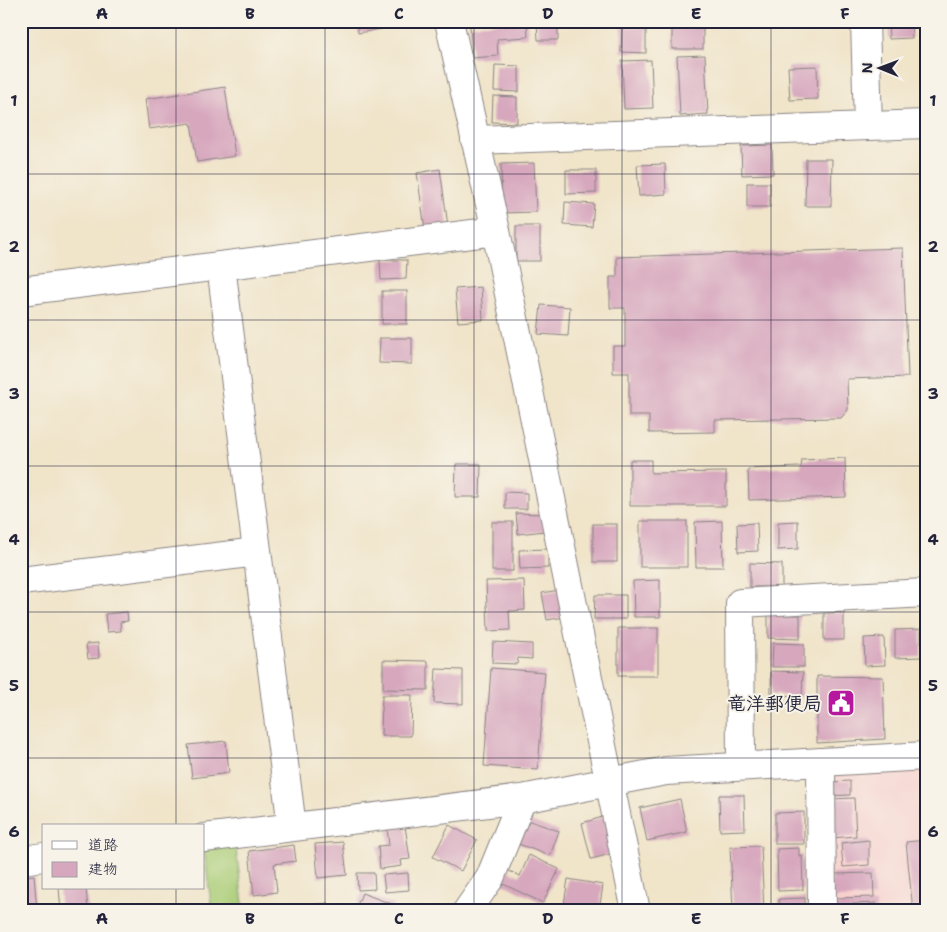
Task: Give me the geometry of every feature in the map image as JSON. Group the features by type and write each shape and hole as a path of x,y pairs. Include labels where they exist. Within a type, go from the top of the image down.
{"street":[{"path":"449,21 496,231 636,911"},
{"path":"865,21 868,126"},
{"path":"475,140 926,124"},
{"path":"21,291 496,231"},
{"path":"221,266 292,827"},
{"path":"21,581 257,552"},
{"path":"740,766 740,603 926,593"},
{"path":"205,838 522,798 666,771 926,756"},
{"path":"821,762 822,911"},
{"path":"467,911 490,878 522,798"},
{"path":"21,860 42,857"}],"shaded area":[{"path":"926,755 926,911 826,911 821,762"}],"green space":[{"path":"235,841 244,911 212,911 205,850"}],"building":[{"path":"357,21 381,21 382,29 358,33"},
{"path":"527,21 528,37 497,39 498,56 472,58 470,25"},
{"path":"537,21 558,21 558,40 538,40"},
{"path":"888,21 911,21 912,38 889,39"},
{"path":"622,26 646,27 646,53 621,52"},
{"path":"672,28 703,28 703,49 672,49"},
{"path":"705,55 708,114 680,116 677,56"},
{"path":"651,60 653,108 624,109 622,61"},
{"path":"495,65 519,66 519,92 494,91"},
{"path":"817,66 818,99 790,100 788,67"},
{"path":"225,87 235,156 197,162 191,123 149,129 145,99"},
{"path":"493,96 517,97 517,123 492,122"},
{"path":"772,145 773,174 742,175 741,146"},
{"path":"806,159 832,159 831,206 805,206"},
{"path":"534,163 536,212 502,213 501,164"},
{"path":"665,164 666,194 639,196 637,165"},
{"path":"440,169 448,226 425,229 417,173"},
{"path":"566,170 596,170 596,193 566,194"},
{"path":"747,183 770,183 770,207 747,207"},
{"path":"565,202 594,204 592,227 564,225"},
{"path":"516,226 540,226 540,261 516,261"},
{"path":"903,248 908,377 847,379 848,410 841,418 715,420 715,432 649,433 649,416 629,416 629,373 613,373 613,346 625,346 625,308 610,308 610,277 617,277 617,257"},
{"path":"380,260 407,260 406,279 381,280"},
{"path":"481,287 483,320 458,322 455,289"},
{"path":"382,291 407,291 407,324 382,324"},
{"path":"541,305 570,307 568,336 538,334"},
{"path":"380,338 412,338 412,364 379,363"},
{"path":"845,458 846,497 749,500 748,469 801,467 802,460"},
{"path":"630,460 651,460 651,473 726,472 726,506 630,506"},
{"path":"456,464 481,464 480,497 455,497"},
{"path":"505,492 527,493 527,509 505,509"},
{"path":"516,513 542,514 545,531 518,534"},
{"path":"640,521 687,521 687,567 640,567"},
{"path":"722,521 723,567 696,567 695,522"},
{"path":"798,521 798,549 778,550 778,522"},
{"path":"492,522 513,522 513,571 492,571"},
{"path":"757,523 758,551 738,552 737,524"},
{"path":"593,524 617,524 617,562 593,562"},
{"path":"548,549 548,568 520,569 519,550"},
{"path":"750,563 782,564 782,587 750,587"},
{"path":"524,580 525,610 509,611 510,630 488,631 486,581"},
{"path":"660,580 660,617 634,617 633,581"},
{"path":"559,590 565,617 547,620 542,593"},
{"path":"595,595 626,595 626,619 594,619"},
{"path":"127,612 128,621 120,622 121,631 107,632 105,614"},
{"path":"844,612 844,640 824,640 824,613"},
{"path":"768,615 800,615 800,639 768,638"},
{"path":"618,628 658,628 658,676 618,676"},
{"path":"921,629 921,657 895,658 895,630"},
{"path":"884,637 885,665 865,666 864,638"},
{"path":"493,642 532,644 532,659 518,658 517,664 492,663"},
{"path":"98,643 99,658 88,659 86,644"},
{"path":"773,643 804,644 804,667 772,667"},
{"path":"383,660 428,661 428,690 383,689"},
{"path":"491,668 545,672 538,770 484,766"},
{"path":"436,669 463,670 463,704 434,703"},
{"path":"771,671 803,672 802,696 771,695"},
{"path":"817,676 883,677 885,739 817,743"},
{"path":"382,695 412,695 411,736 381,736"},
{"path":"226,741 229,773 192,778 188,745"},
{"path":"850,781 850,795 827,796 827,782"},
{"path":"719,795 744,795 745,830 720,831"},
{"path":"854,798 856,836 832,838 830,799"},
{"path":"680,799 687,832 647,841 640,808"},
{"path":"804,812 804,844 775,844 775,813"},
{"path":"606,816 615,853 591,859 582,823"},
{"path":"524,819 559,831 550,856 516,843"},
{"path":"449,825 477,840 461,871 433,857"},
{"path":"405,826 410,859 401,860 402,866 380,869 378,846 389,845 387,828"},
{"path":"869,840 869,865 843,867 841,843"},
{"path":"926,840 926,911 913,911 906,842"},
{"path":"343,842 347,875 318,878 315,844"},
{"path":"294,845 296,861 274,864 277,892 254,895 249,851"},
{"path":"761,846 764,911 733,911 730,847"},
{"path":"799,848 799,856 802,855 803,890 778,891 777,849"},
{"path":"529,855 559,869 543,903 499,882 505,869 520,876"},
{"path":"357,873 374,873 375,889 358,890"},
{"path":"408,873 409,890 385,892 383,875"},
{"path":"873,873 874,897 832,898 832,874"},
{"path":"34,875 37,911 21,911 21,877"},
{"path":"568,879 603,885 599,911 563,911"},
{"path":"59,890 86,890 88,911 61,911"},
{"path":"362,893 394,905 393,911 355,911"},
{"path":"805,898 805,911 779,911 779,899"},
{"path":"328,903 329,911 298,911 297,906"},
{"path":"876,903 876,911 832,911 832,905"}],"place":[{"name":"竜洋郵便局","path":"841,703"}]}
